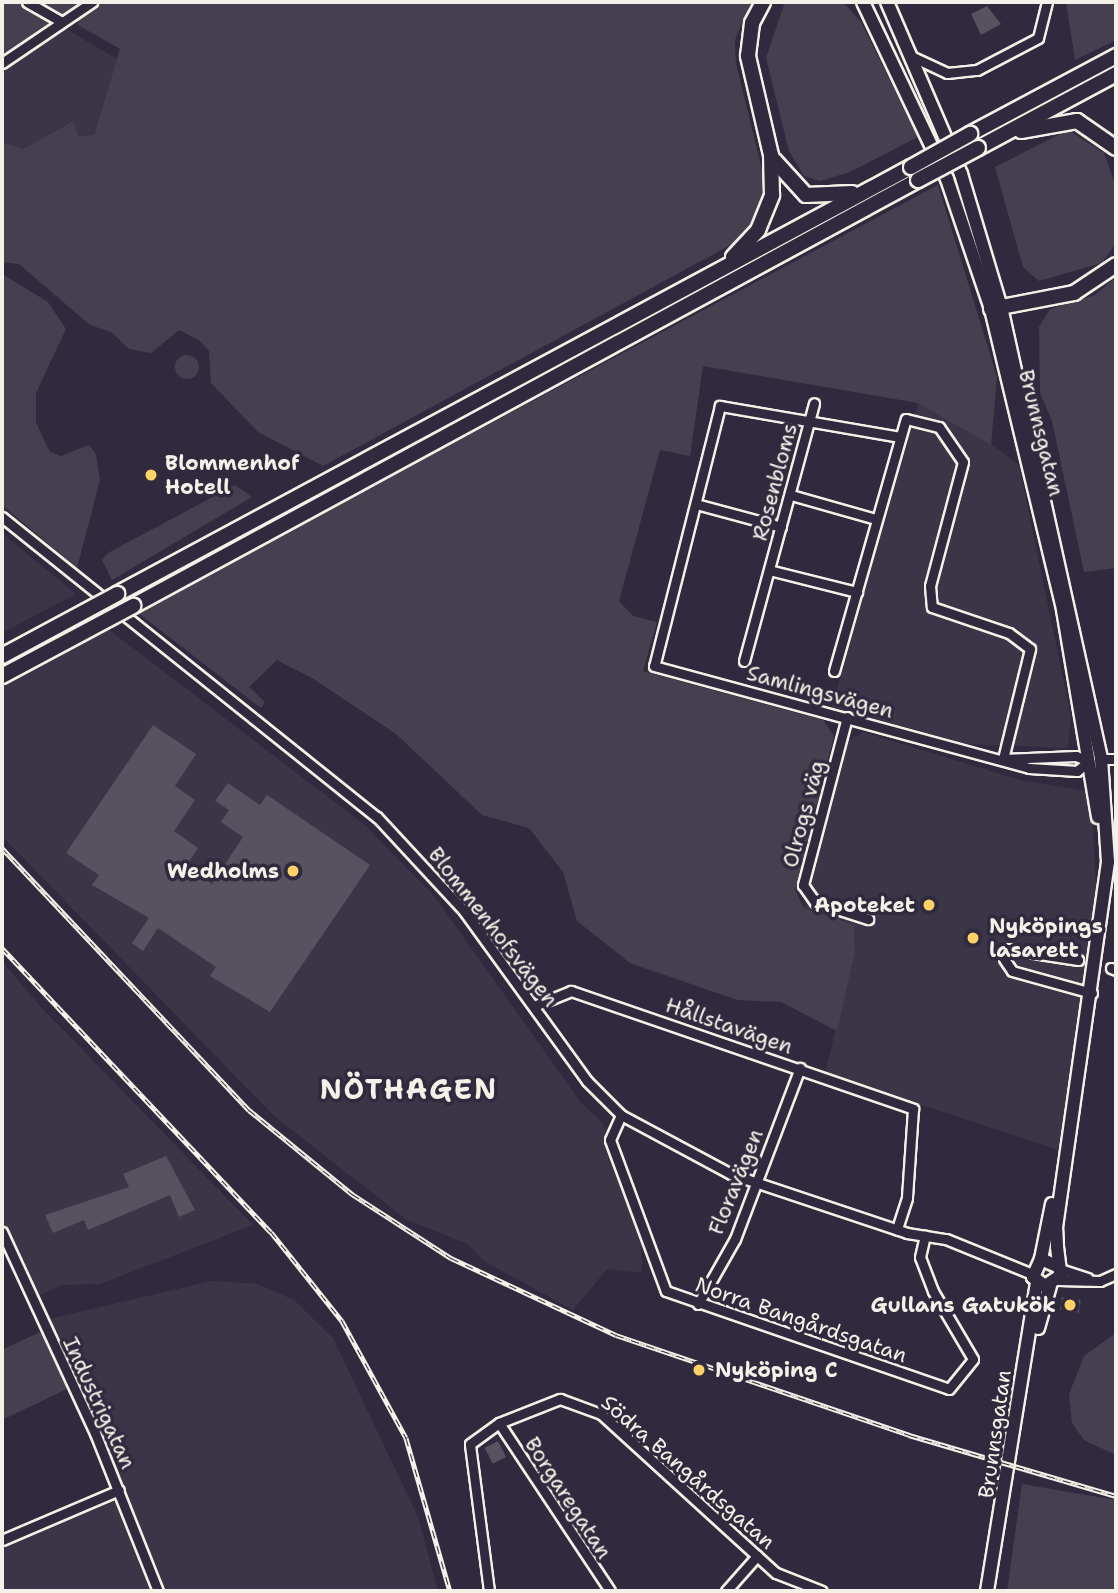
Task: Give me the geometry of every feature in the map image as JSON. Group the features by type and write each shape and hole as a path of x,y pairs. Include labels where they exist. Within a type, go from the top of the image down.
{"highway":[{"path":"720,270 764,220 772,195 771,155 748,57 763,2"},
{"path":"2,656 1116,56"},
{"path":"2,676 1116,74"},
{"path":"999,137 1077,121 1116,148"},
{"path":"771,155 789,183 806,195 867,190"},
{"path":"996,308 1074,293 1116,265"}],"main road":[{"name":"Brunnsgatan","path":"863,2 947,179 996,308"},
{"name":"Brunnsgatan","path":"887,2 913,57 961,174 996,308 1095,760 1108,862 1092,993 1056,1226 1057,1275 996,1591"},
{"name":"Brunnsgatan","path":"987,1591 1037,1269 1073,1104"},
{"path":"1037,1269 1057,1275"},
{"path":"1037,1269 1057,1275"}],"street":[{"path":"27,2 62,22"},
{"path":"2,64 80,6 92,2"},
{"path":"913,57 957,75 1028,44 1043,32 1047,2"},
{"name":"Rosenbloms","path":"744,661 814,403"},
{"path":"781,527 696,504 720,406 900,437"},
{"path":"834,671 906,419 939,427 962,461 930,586 932,607 1009,633 1030,649 1003,760"},
{"path":"791,495 876,519"},
{"name":"Samlingsvägen","path":"696,504 654,666 1003,760 1064,772 1095,760"},
{"name":"Blommenhofsvägen","path":"2,517 361,802 452,897 587,1081 621,1115 755,1181 897,1228 1037,1269"},
{"name":"Rosenbloms","path":"769,570 857,592"},
{"name":"Olrogs väg","path":"847,717 803,885 815,902 868,919"},
{"name":"Samlingsvägen","path":"1003,760 1076,756 1095,760"},
{"path":"1095,760 1116,759"},
{"path":"1078,960 1005,954 1012,971 1092,993"},
{"name":"Hållstavägen","path":"534,1006 571,991 913,1109 907,1198 897,1228"},
{"name":"Floravägen","path":"698,1304 734,1239 800,1069"},
{"name":"Norra Bangårdsgatan","path":"621,1115 610,1140 656,1275 666,1291 949,1389 973,1359 920,1257 925,1236"},
{"name":"Industrigatan","path":"2,1232 119,1490 158,1591"},
{"path":"1057,1275 1100,1281 1116,1274"},
{"name":"Södra Bangårdsgatan","path":"489,1591 469,1461 470,1444 499,1423 560,1399 588,1406 792,1584 822,1591"},
{"name":"Borgaregatan","path":"499,1423 610,1591"},
{"path":"2,1539 119,1490"},
{"path":"726,1591 757,1556"}],"shaded area":[{"path":"2,2 82,2 2,56"},
{"path":"100,2 751,2 735,40 736,64 767,190 762,209 736,242 323,466 258,432 211,383 209,351 199,340 179,330 151,353 129,349 111,332 90,325 19,264 2,262 2,142 23,149 73,121 78,136 94,135 120,49 78,25 78,16"},
{"path":"785,2 843,2 861,22 918,137 850,172 820,181 804,176 789,151 766,58"},
{"path":"1066,2 1116,2 1116,40 1075,60"},
{"path":"63,27 117,59 94,135 78,136 72,121 23,149 2,142 2,68"},
{"path":"1068,130 1104,153 1116,187 1116,243 1102,263 1039,281 1023,267 995,167"},
{"path":"938,185 997,377 991,445 918,403 703,366 690,456 660,450 619,601 633,616 657,622 643,671 823,720 834,736 795,890 804,908 854,925 855,952 837,1031 781,1002 737,1000 630,963 577,921 563,872 529,828 482,815 396,734 312,678 277,660 249,687 265,702 261,708 137,612"},
{"path":"2,274 48,302 66,329 36,393 36,423 50,452 61,456 89,445 96,454 100,480 77,568 2,505"},
{"path":"1116,277 1116,568 1084,572 1052,421 1040,393 1039,327 1050,309 1095,295"},
{"path":"187,355 198,362 199,367 192,378 187,379 176,372 175,367 182,356"},
{"path":"918,403 976,432 1019,465 1071,717 1068,748 967,744 832,707"},
{"path":"235,485 252,497 112,580 102,560 108,553"},
{"path":"2,533 76,594 2,633"},
{"path":"108,629 366,826 434,896 582,1104 603,1123 641,1246 642,1273 607,1269 573,1310 484,1261 468,1244 407,1220 274,1116 2,836 2,686"},
{"name":"Nyköpings lasarett","path":"863,732 1020,780 1091,792 1097,907 1058,1150 825,1073 855,952 854,926 804,908 846,742"},
{"path":"2,961 39,1005 253,1225 100,1284 61,1285 37,1297 2,1217"},
{"path":"211,1281 258,1284 294,1300 333,1338 418,1517 438,1591 163,1591 45,1320"},
{"path":"42,1331 67,1389 2,1420 2,1350"},
{"path":"1116,1333 1116,1455 1084,1440 1072,1423 1069,1394 1084,1356"},
{"path":"1022,1484 1116,1500 1116,1591 1007,1591"},
{"path":"114,1496 152,1591 2,1591 2,1546"}],"building":[{"path":"987,6 1001,24 981,35 971,14"},
{"name":"Wedholms","path":"153,725 196,754 175,786 195,800 174,831 198,848 186,866 212,884 243,837 221,822 229,810 215,801 228,783 260,805 267,795 370,865 270,1012 210,976 216,967 158,928 143,951 132,943 149,918 92,885 99,875 66,853"},
{"path":"166,1156 195,1210 179,1217 170,1195 88,1230 84,1220 53,1233 45,1215 129,1187 123,1174"},
{"name":"Gullans Gatukök","path":"1062,1297 1081,1300 1079,1313 1060,1310"},
{"path":"498,1441 506,1457 493,1464 485,1448"}],"tunnel":[{"path":"1078,960 1111,968"}],"railway":[{"path":"2,848 249,1110 352,1194 451,1258 616,1335 909,1435 1116,1496"},
{"path":"2,948 271,1232 342,1321 406,1438 450,1591"}],"place":[{"name":"Blommenhof Hotell","path":"151,475"},
{"name":"Wedholms","path":"293,871"},
{"name":"Apoteket","path":"929,905"},
{"name":"Nyköpings lasarett","path":"973,938"},
{"name":"Gullans Gatukök","path":"1070,1305"},
{"name":"Nyköping C","path":"699,1370"}],"district":[{"name":"NÖTHAGEN","path":"409,1089"}]}
